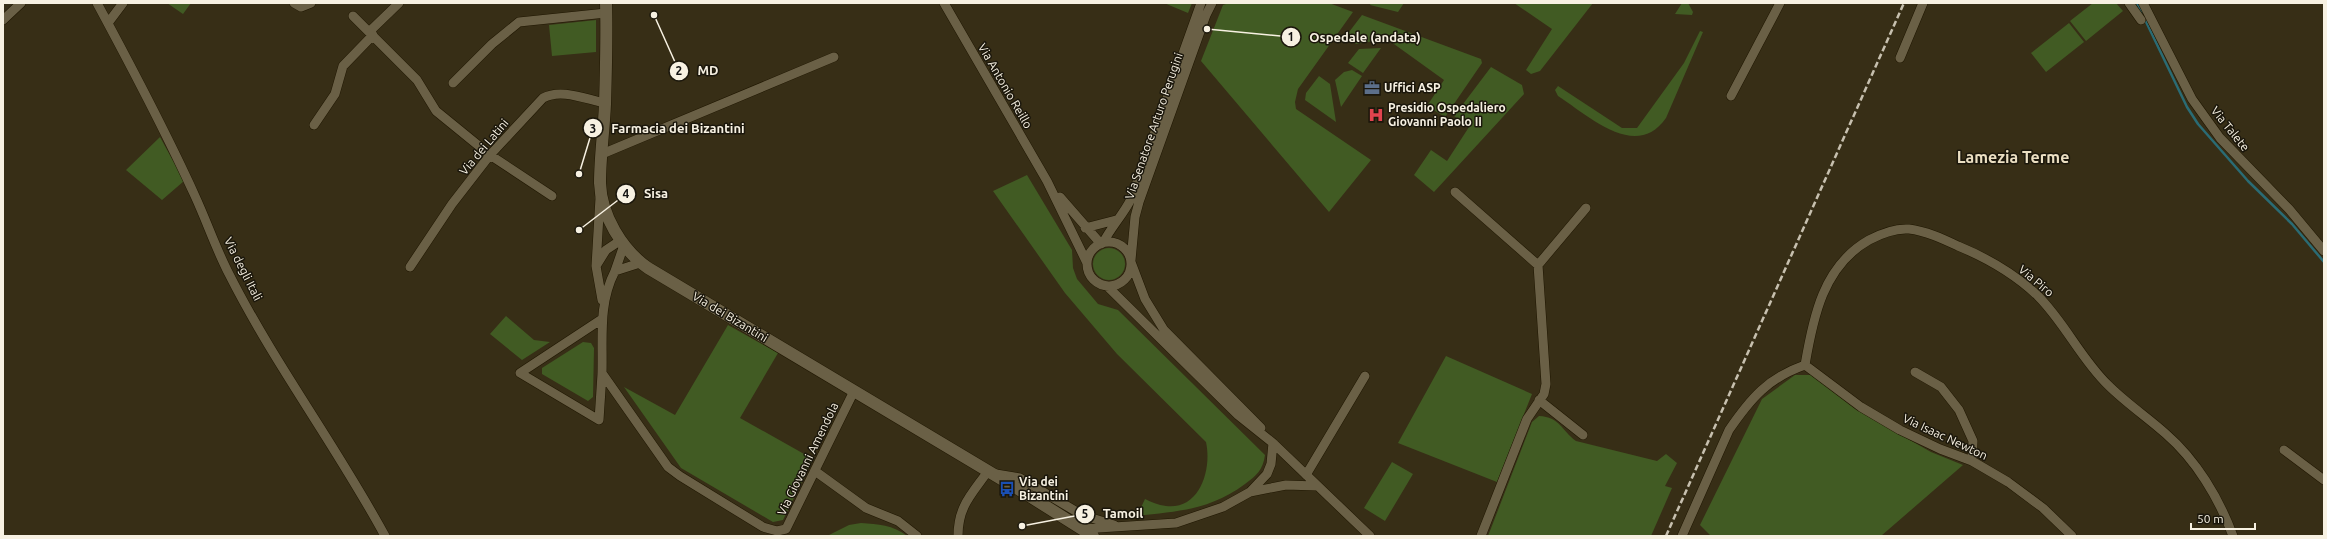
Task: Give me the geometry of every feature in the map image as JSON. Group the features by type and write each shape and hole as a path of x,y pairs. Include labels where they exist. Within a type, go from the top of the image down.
{"street":[{"path":"3,20 21,3"},
{"name":"Via degli Itali","path":"96,3 108,23 195,195 229,274 303,403 371,510 385,536"},
{"path":"108,23 123,3"},
{"path":"294,3 302,7 311,3"},
{"path":"314,125 335,94 343,66 399,3"},
{"name":"Via Antonio Reillo","path":"944,3 1047,181 1087,263"},
{"name":"Via Senatore Arturo Perugini","path":"1102,243 1116,220 1126,209 1131,199 1201,3"},
{"name":"Via Senatore Arturo Perugini","path":"1212,3 1206,15 1139,202 1135,217 1131,261 1145,299 1164,330 1254,419 1273,443"},
{"path":"1731,96 1780,3"},
{"path":"1900,58 1924,3"},
{"path":"2129,3 2141,20"},
{"name":"Via Talete","path":"2144,3 2192,99 2220,138 2289,209 2324,251"},
{"path":"453,83 492,44 519,22 606,8"},
{"name":"Via dei Bizantini","path":"606,8 605,103 600,184 607,212 623,242 640,262 854,391 1083,526"},
{"path":"353,16 417,80 436,111 490,155 552,196"},
{"path":"602,154 834,57"},
{"name":"Via dei Latini","path":"410,266 452,204 490,155 543,98 551,93 562,93 605,103"},
{"name":"Via Antonio Reillo","path":"1047,181 1085,228 1102,243"},
{"path":"600,184 596,266 603,304"},
{"path":"1455,192 1538,266"},
{"path":"1481,536 1527,419 1544,394 1546,384 1538,266 1586,208"},
{"path":"1085,228 1116,220"},
{"name":"Via Piro","path":"1805,366 1818,304 1827,283 1842,261 1860,245 1879,235 1896,229 1910,229 1931,234 1985,257 2036,295 2049,308 2109,386 2167,435 2192,461 2209,487 2233,536"},
{"path":"596,266 606,250 623,242"},
{"path":"602,319 520,374 599,420 602,373 603,304 608,284 615,271 623,242"},
{"path":"1110,242 1121,246 1129,254 1131,261 1128,275 1125,280 1119,284 1107,286 1094,281 1087,270 1087,263 1091,252 1102,243 1110,242"},
{"path":"615,271 640,262"},
{"name":"Via Senatore Arturo Perugini","path":"1107,286 1238,415 1273,443 1370,536"},
{"path":"1682,536 1730,430 1736,420 1754,397 1768,383 1785,372 1805,366"},
{"name":"Via Isaac Newton","path":"1805,366 1861,407 1900,430 1940,449 1972,461 2008,482 2038,504 2072,536"},
{"path":"1915,372 1941,388 1960,410 1973,441 1972,461"},
{"name":"Via Giovanni Amendola","path":"602,373 668,467 680,476 763,527 777,531 786,529 854,391"},
{"path":"1306,475 1365,376"},
{"path":"1539,400 1583,435"},
{"path":"1250,492 1266,474 1271,464 1273,443"},
{"path":"2284,450 2324,480"},
{"path":"815,471 866,508 898,521 918,536"},
{"path":"958,536 958,519 962,509 990,472"},
{"path":"1083,526 1120,527 1176,523 1223,507 1250,492 1286,485 1317,486"},
{"path":"1083,526 1120,527"},
{"path":"1104,536 1106,532 1120,527"}],"green space":[{"path":"167,3 191,3 183,14"},
{"path":"1164,3 1192,3 1188,13"},
{"path":"1229,3 1329,3 1353,12 1298,89 1295,102 1296,109 1371,160 1329,212 1201,61 1223,5"},
{"path":"1371,3 1404,3 1398,12 1370,5"},
{"path":"1514,3 1593,3 1540,71 1531,74 1526,70 1552,29"},
{"path":"1682,3 1688,3 1693,12 1692,15 1675,14"},
{"path":"2093,3 2116,3 2123,11 2086,41 2070,21"},
{"path":"1362,15 1481,59 1482,63 1445,117 1427,106 1444,80 1387,39 1356,44 1346,36"},
{"path":"596,20 596,52 552,56 549,25"},
{"path":"2069,23 2084,42 2046,72 2031,53"},
{"path":"1700,31 1703,32 1666,118 1654,130 1641,136 1627,135 1612,131 1558,96 1555,90 1558,86 1622,128 1637,128 1684,63"},
{"path":"1381,48 1363,73 1348,63 1359,49"},
{"path":"1491,67 1522,85 1524,94 1434,192 1414,175 1431,150 1447,161 1469,127 1454,116"},
{"path":"1352,70 1362,76 1341,107 1335,80 1344,72"},
{"path":"1319,76 1330,84 1336,122 1305,100 1306,93"},
{"path":"160,137 184,181 162,200 126,170"},
{"path":"1027,175 1072,250 1073,268 1077,279 1098,304 1118,310 1265,455 1261,469 1245,484 1232,493 1194,508 1137,516 1145,499 1163,506 1178,506 1195,495 1201,486 1205,475 1207,464 1206,442 1117,354 1065,293 993,191"},
{"path":"1106,248 1112,248 1122,255 1125,264 1124,270 1118,277 1112,280 1106,280 1096,273 1093,267 1093,261 1100,251"},
{"path":"506,316 534,340 550,342 522,360 490,334"},
{"path":"728,325 778,353 740,418 813,459 783,520 773,522 681,468 624,387 675,415"},
{"path":"583,342 591,343 594,348 593,397 588,401 542,374 542,368"},
{"path":"1446,356 1532,394 1497,482 1398,443"},
{"path":"1795,375 1811,375 1855,409 1931,452 1963,465 1881,536 1711,536 1700,525 1762,399"},
{"path":"1539,416 1556,421 1576,441 1657,461 1666,454 1677,463 1665,486 1672,488 1651,536 1488,536 1532,422"},
{"path":"1392,462 1413,474 1385,521 1364,508"},
{"path":"861,523 891,527 907,536 827,536 849,525"}],"waterway":[{"path":"2137,3 2187,107 2198,124 2248,181 2292,224 2324,262"}],"railway":[{"path":"1666,536 1904,3"}],"place":[{"name":"MD","path":"654,15"},
{"name":"Ospedale (andata)","path":"1207,29"},
{"name":"Uffici ASP","path":"1372,88"},
{"name":"Presidio Ospedaliero Giovanni Paolo II","path":"1376,115"},
{"name":"Farmacia dei Bizantini","path":"579,174"},
{"name":"Sisa","path":"579,230"},
{"name":"Via dei Bizantini","path":"1007,489"},
{"name":"Tamoil","path":"1022,526"}],"district":[{"name":"Lamezia Terme","path":"2013,157"}]}
